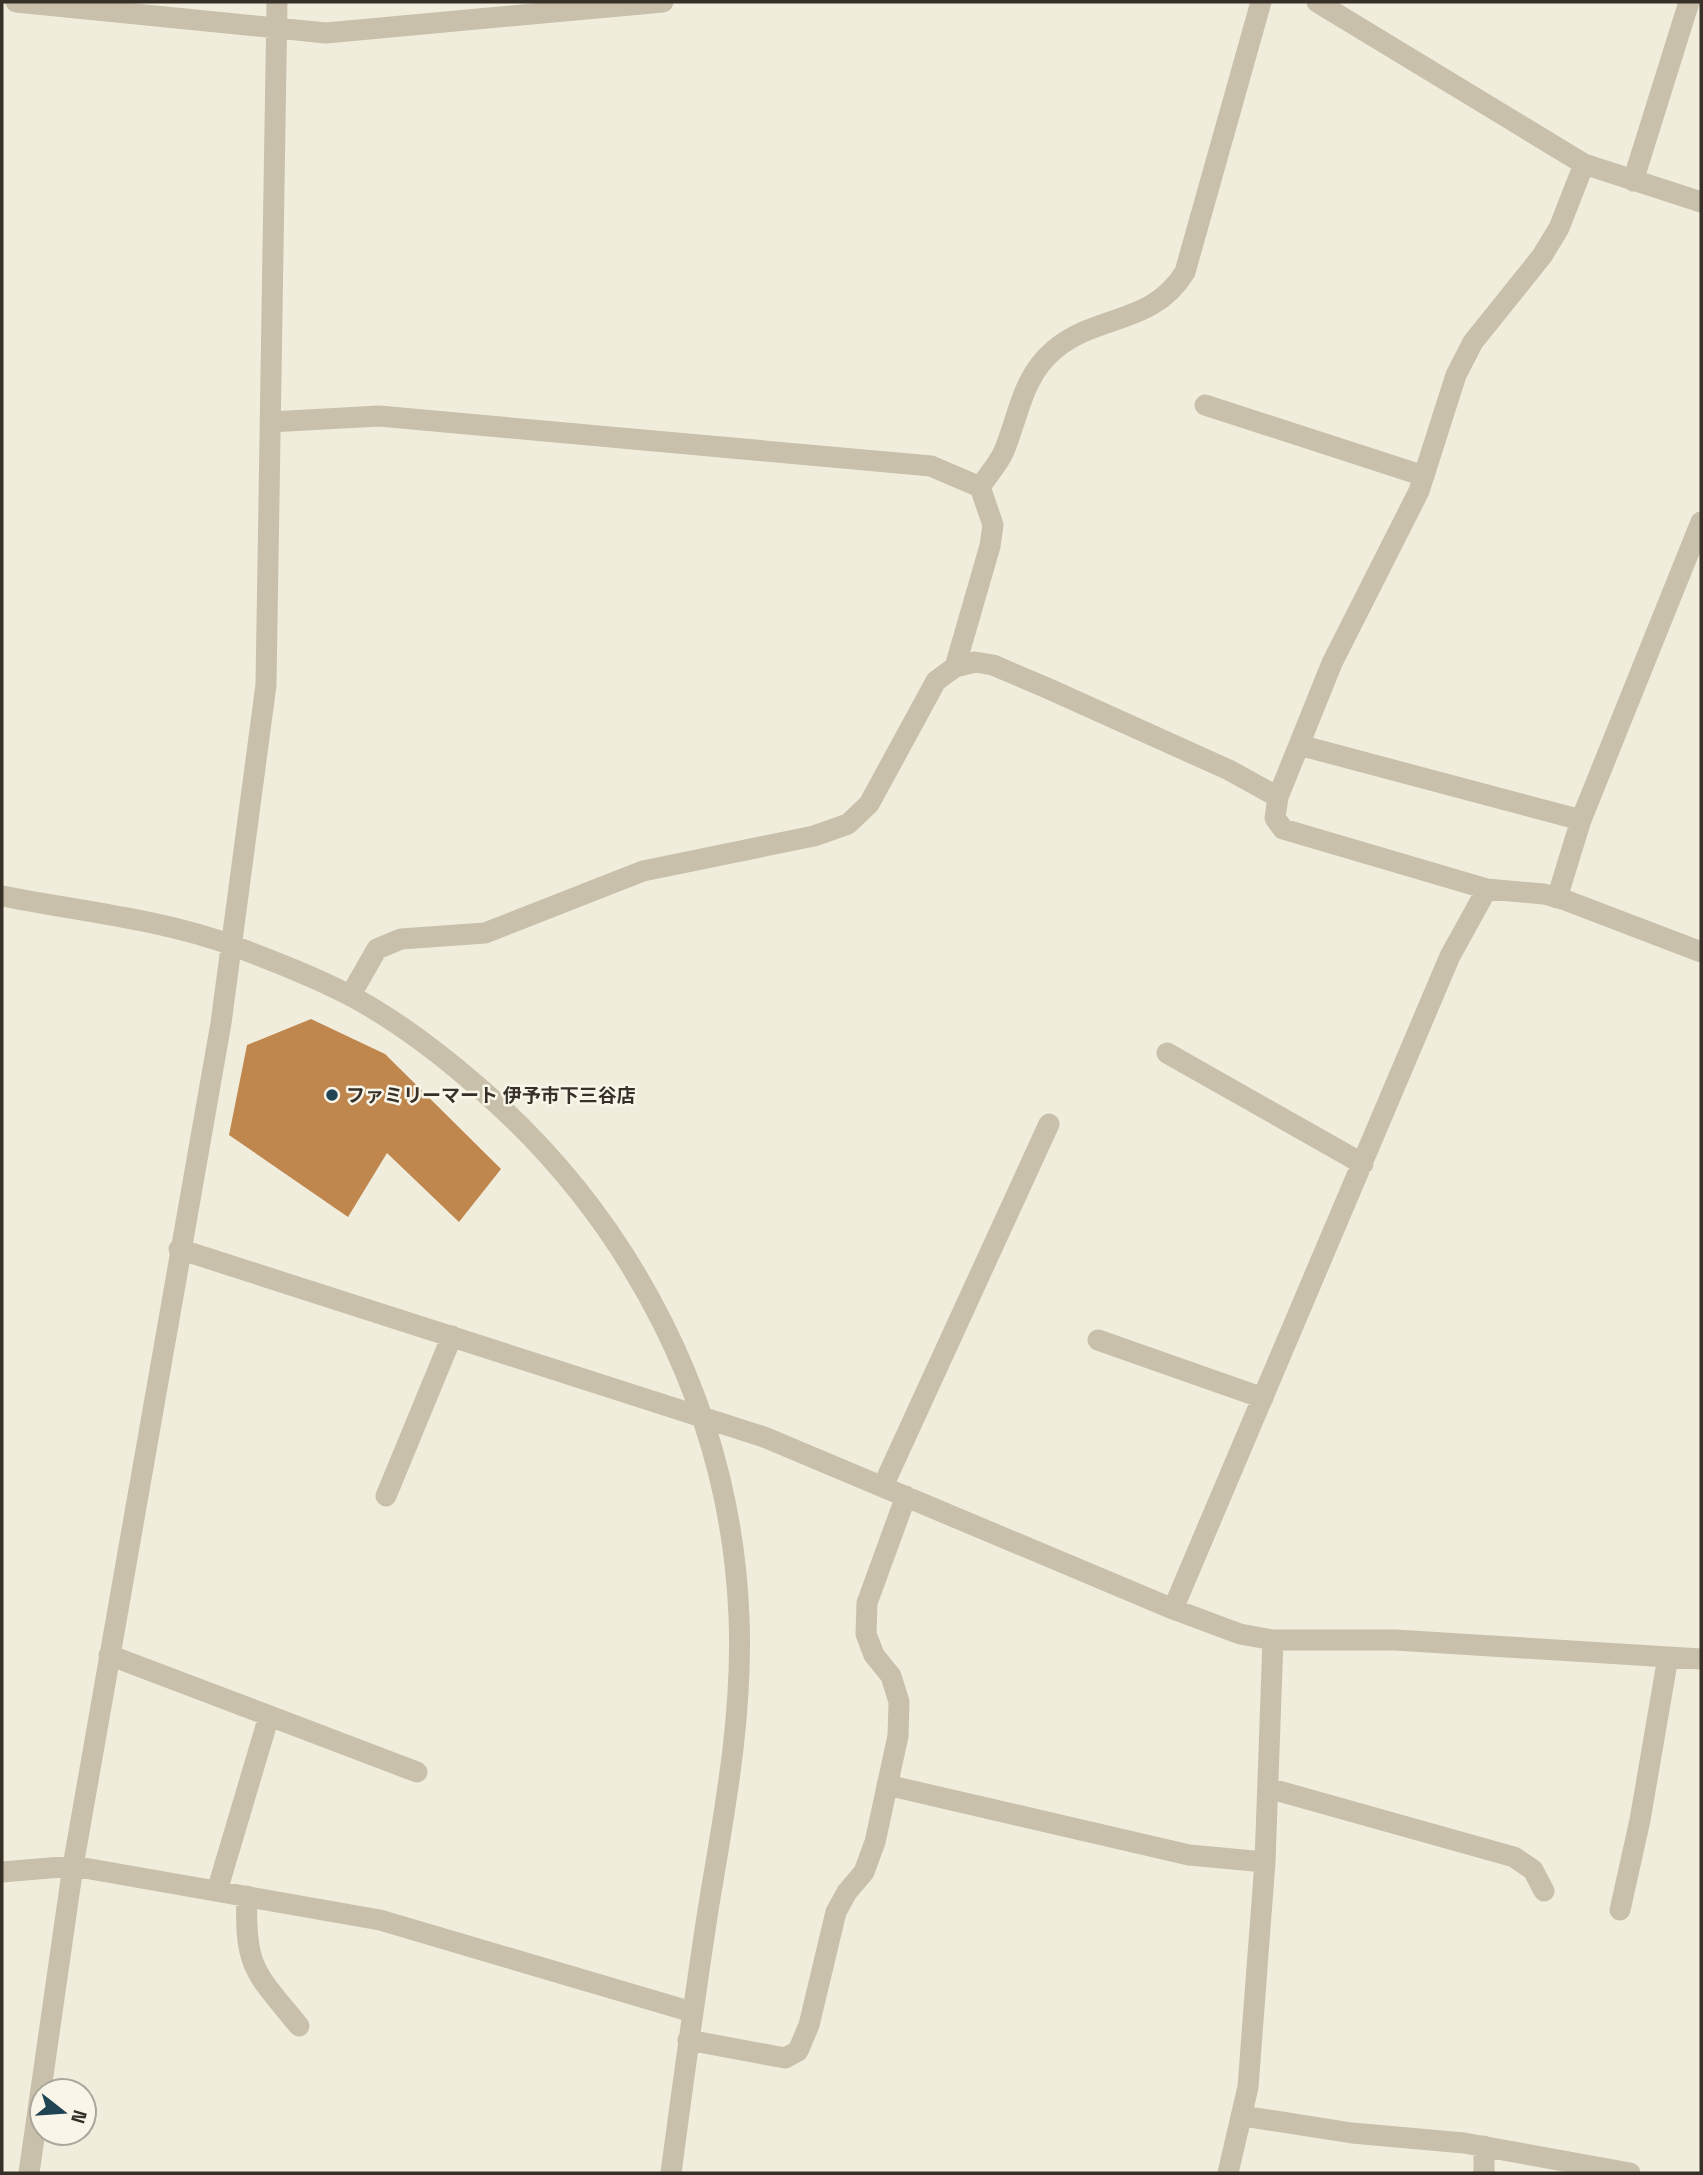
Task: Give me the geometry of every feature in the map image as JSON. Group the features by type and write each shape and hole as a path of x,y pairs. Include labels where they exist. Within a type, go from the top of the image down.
{"street":[{"path":"16,2 326,33 663,2"},
{"path":"29,2173 73,1866 232,946 237,888 266,685 277,2"},
{"path":"980,486 1003,453 1019,402 1034,371 1052,351 1069,338 1149,308 1173,292 1185,272 1261,2"},
{"path":"1317,2 1584,164 1701,202"},
{"path":"1633,181 1689,2"},
{"path":"1584,164 1559,228 1542,256 1473,342 1456,375 1424,476 1400,532 1332,663 1278,797 1275,818 1283,829 1487,889 1557,898 1701,952"},
{"path":"1205,405 1424,476"},
{"path":"270,422 379,416 931,466 980,486 993,525 990,546 955,667"},
{"path":"1557,898 1581,820 1701,522"},
{"path":"350,996 377,949 401,939 485,933 643,871 814,836 848,824 869,804 936,681 955,667 975,662 993,665 1217,765 1278,797"},
{"path":"1299,745 1581,820"},
{"path":"1173,1609 1450,956 1487,889"},
{"path":"2,896 170,928 232,946 350,996 449,1061 543,1146 618,1243 651,1296 702,1415 722,1487 739,1618 738,1688 731,1770 692,2012 671,2173"},
{"path":"1167,1053 1363,1164"},
{"path":"883,1486 1049,1124"},
{"path":"179,1249 702,1415 883,1486 1173,1609 1240,1634 1273,1640 1395,1640 1701,1659"},
{"path":"386,1496 452,1336"},
{"path":"1098,1340 1263,1398"},
{"path":"688,2040 785,2058 798,2051 809,2025 836,1912 847,1892 864,1872 875,1842 898,1736 899,1702 891,1676 874,1654 866,1633 867,1603 906,1496"},
{"path":"1228,2173 1248,2087 1265,1863 1273,1640"},
{"path":"109,1655 416,1772"},
{"path":"1620,1910 1640,1820 1668,1657"},
{"path":"217,1891 270,1716"},
{"path":"887,1785 1189,1854 1265,1863"},
{"path":"1268,1788 1514,1857 1533,1870 1544,1892"},
{"path":"2,1872 73,1866 380,1920 692,2012"},
{"path":"247,1896 247,1947 255,1971 299,2026"},
{"path":"1243,2116 1352,2133 1484,2146 1630,2173"},
{"path":"1483,2173 1484,2146"}],"building":[{"name":"ファミリーマート 伊予市下三谷店","path":"311,1019 385,1054 501,1169 459,1222 387,1153 348,1217 229,1135 247,1045"}],"place":[{"name":"ファミリーマート 伊予市下三谷店","path":"332,1095"}]}
